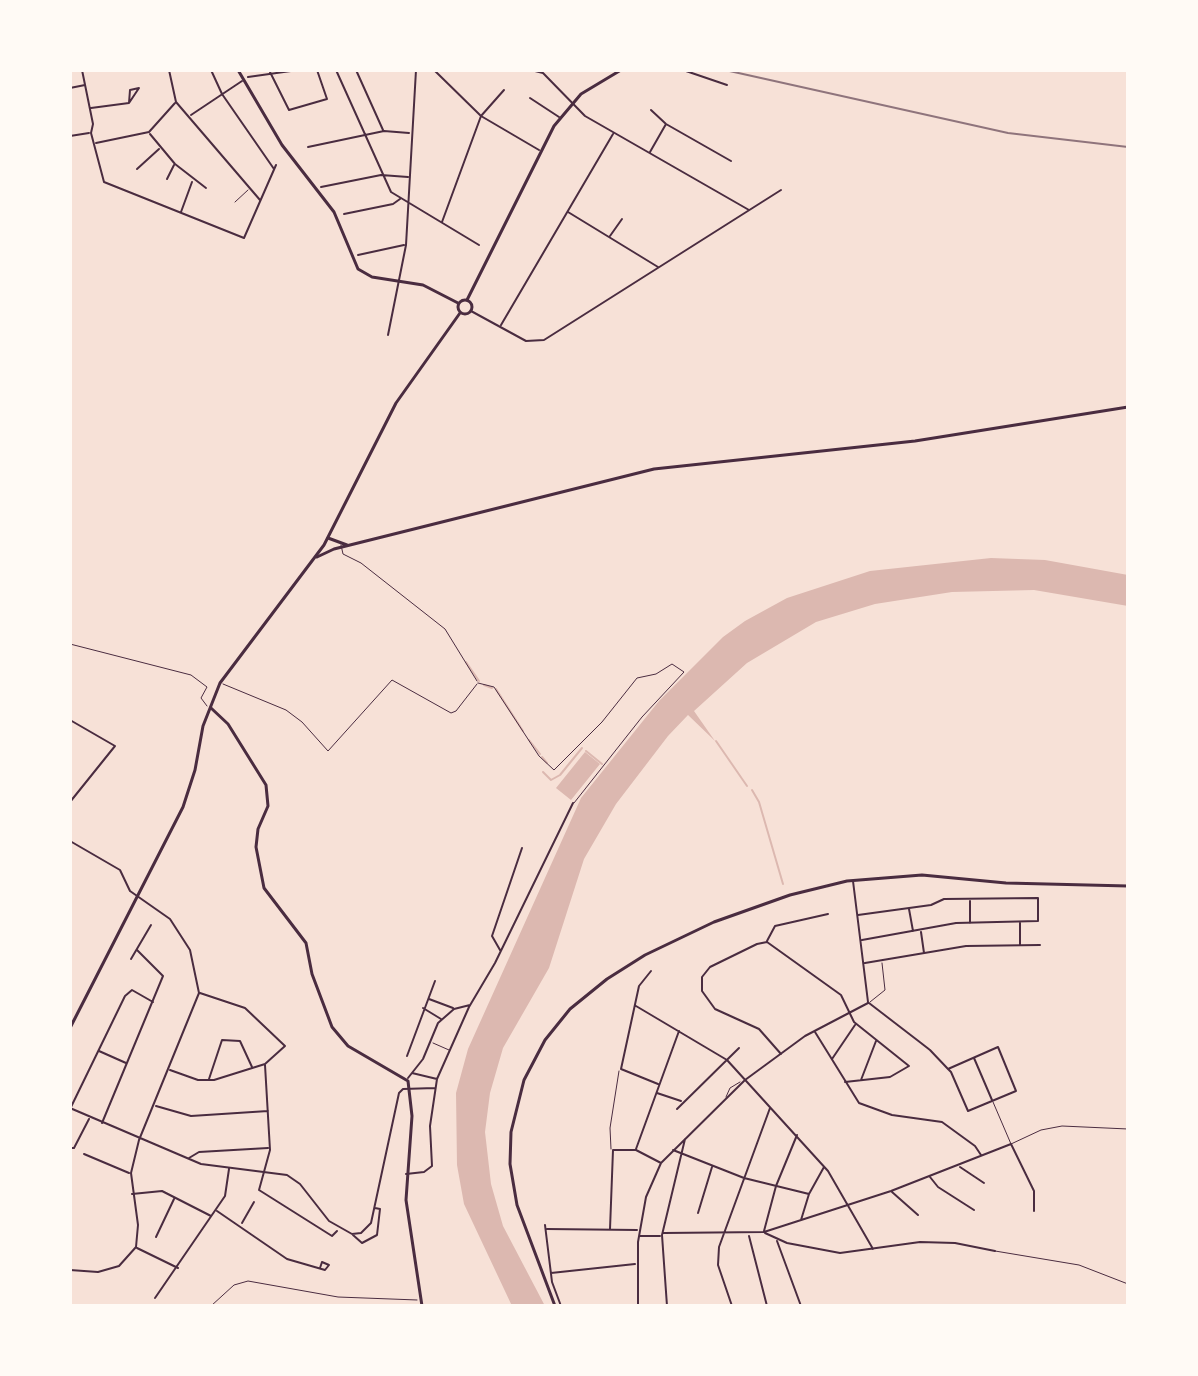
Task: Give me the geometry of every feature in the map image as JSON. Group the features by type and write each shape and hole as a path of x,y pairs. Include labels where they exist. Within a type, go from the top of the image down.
{"main road":[{"path":"238,70 282,145 334,212 358,269 372,277 423,285 458,303 467,300 540,150 560,117 572,104 621,70"},
{"path":"70,1028 190,791 209,707 220,683 317,557 401,394 460,313 471,311 472,305 467,300"},
{"path":"458,303 460,313"},
{"path":"317,557 340,547 654,469 915,441 1128,407"},
{"path":"328,538 340,547"},
{"path":"209,707 228,724 266,785 268,804 258,829 256,847 264,888 306,943 312,974 332,1027 348,1046 407,1079 412,1116 406,1174 408,1218 421,1306"},
{"path":"555,1306 520,1215 510,1164 515,1108 524,1080 545,1040 585,995 645,955 755,906 853,880 922,875 1006,883 1128,886"}],"street":[{"path":"93,70 82,71 90,108 91,133 104,182 244,238 275,167 222,94 211,70"},
{"path":"169,70 176,102 261,201"},
{"path":"269,70 289,110 327,99 317,70"},
{"path":"248,77 298,70"},
{"path":"336,70 381,175 400,199 481,246"},
{"path":"356,70 384,131"},
{"path":"388,335 406,245 416,70"},
{"path":"434,70 481,116 540,150"},
{"path":"531,70 543,73 572,104 614,133 749,210"},
{"path":"683,70 727,85"},
{"path":"189,115 243,80"},
{"path":"70,88 86,85"},
{"path":"441,223 481,116 504,90"},
{"path":"530,98 560,117"},
{"path":"93,143 149,132 176,102"},
{"path":"90,108 129,103"},
{"path":"651,110 666,124 731,161"},
{"path":"650,153 666,124"},
{"path":"308,147 384,131 410,133"},
{"path":"149,132 175,164 206,188"},
{"path":"70,136 91,133"},
{"path":"500,328 614,133"},
{"path":"137,169 160,148"},
{"path":"167,179 175,164"},
{"path":"321,187 381,175 409,177"},
{"path":"181,212 192,180"},
{"path":"471,311 526,341 544,340 781,190"},
{"path":"344,214 393,204 400,199"},
{"path":"567,211 659,267"},
{"path":"609,237 622,219"},
{"path":"358,255 406,245"},
{"path":"70,720 115,746 70,802"},
{"path":"406,1174 424,1172 432,1166 430,1126 437,1079 470,1005 501,951 573,803"},
{"path":"70,841 120,870 127,888 162,911 184,938 195,966 199,993 139,1140 131,1173 138,1225 136,1247 119,1266 98,1272 70,1270"},
{"path":"501,951 492,936 522,848"},
{"path":"853,880 868,1003 921,1043 948,1069 968,1111 1016,1091 998,1047 948,1069"},
{"path":"858,915 909,908 944,899 1038,898 1038,921 970,923 862,940"},
{"path":"970,900 970,923"},
{"path":"909,908 913,932"},
{"path":"781,1054 755,1026 715,1009 702,991 702,977 710,967 746,948 767,942 775,926 828,914"},
{"path":"1020,921 1020,945"},
{"path":"131,959 151,925"},
{"path":"920,931 924,955"},
{"path":"767,942 841,995 856,1024 909,1066 890,1077 845,1082"},
{"path":"865,963 966,946 1040,945"},
{"path":"102,1124 163,976 137,950"},
{"path":"651,971 639,986 621,1069 658,1084"},
{"path":"407,1056 435,981"},
{"path":"153,1002 132,990 128,992 70,1108 189,1159 292,1178 322,1215 362,1243 377,1235 380,1209 374,1207"},
{"path":"170,1070 209,1080 265,1064 285,1046 245,1008 199,993"},
{"path":"429,999 454,1009"},
{"path":"638,1306 636,1263 639,1236 646,1197 661,1163 744,1081 814,1031 868,1003"},
{"path":"407,1079 423,1059 442,1020 454,1009 470,1005"},
{"path":"636,1006 727,1060 824,1166 851,1205 873,1249"},
{"path":"423,1008 442,1020"},
{"path":"832,1059 856,1024"},
{"path":"636,1150 680,1030"},
{"path":"814,1031 859,1103 892,1115 942,1122 975,1146 982,1156"},
{"path":"209,1080 213,1058 222,1040 240,1041 253,1068"},
{"path":"861,1080 876,1040"},
{"path":"677,1109 739,1048"},
{"path":"98,1051 127,1063"},
{"path":"974,1057 993,1102"},
{"path":"265,1064 268,1070 269,1148 261,1192 334,1236 338,1229"},
{"path":"411,1073 437,1079"},
{"path":"352,1234 367,1229 398,1095 406,1089 435,1088"},
{"path":"656,1092 683,1102"},
{"path":"155,1105 191,1116 269,1111"},
{"path":"732,1306 718,1265 722,1234 770,1108"},
{"path":"70,1148 74,1148 89,1118"},
{"path":"764,1232 776,1186 797,1134"},
{"path":"667,1306 663,1234 685,1137"},
{"path":"639,1236 749,1235 764,1232 891,1191 1011,1144 1034,1191 1034,1211"},
{"path":"189,1159 199,1152 269,1148"},
{"path":"610,1229 611,1149 636,1150 661,1163"},
{"path":"671,1150 744,1178 809,1194"},
{"path":"84,1154 131,1173"},
{"path":"698,1213 713,1166"},
{"path":"800,1220 824,1166"},
{"path":"960,1166 964,1173 984,1183"},
{"path":"155,1298 179,1268 226,1193 229,1168"},
{"path":"929,1176 938,1187 974,1210"},
{"path":"132,1194 155,1190 212,1217"},
{"path":"891,1191 918,1215"},
{"path":"156,1237 174,1198"},
{"path":"241,1224 254,1202"},
{"path":"216,1210 241,1224 287,1259 320,1268"},
{"path":"561,1306 551,1273 546,1227 640,1230"},
{"path":"764,1232 777,1240 840,1253 920,1242 955,1243 995,1251"},
{"path":"749,1235 767,1306"},
{"path":"777,1240 801,1306"},
{"path":"136,1247 179,1268"},
{"path":"551,1273 636,1263"}],"lane":[{"path":"235,202 249,188"},
{"path":"340,547 346,557 361,563 445,629 478,683 494,687 543,762 558,768 640,677 656,674 672,664 684,672 642,717 573,803"},
{"path":"70,644 191,675 207,687 201,698 209,707"},
{"path":"220,683 286,710 302,722 328,751 392,680 451,713 478,683"},
{"path":"868,1003 883,994 882,961"},
{"path":"430,1042 449,1050"},
{"path":"611,1149 612,1109 621,1069"},
{"path":"993,1102 1011,1144 1041,1130 1062,1126 1128,1129"},
{"path":"995,1251 1075,1264 1128,1284"},
{"path":"211,1306 234,1285 248,1281 338,1297 410,1302 420,1299"}],"shaded area":[{"path":"991,558 1045,560 1128,575 1128,606 1034,590 952,592 875,604 816,622 747,663 694,711 715,741 688,715 616,804 584,859 549,968 503,1048 490,1093 485,1132 491,1184 503,1226 545,1306 512,1306 464,1204 457,1165 456,1093 468,1049 581,798 659,701 723,637 745,621 787,598 870,571"},
{"path":"585,752 600,764 571,800 556,788"}],"waterway":[{"path":"466,662 479,681"},
{"path":"484,685 492,688"},
{"path":"496,689 523,731"},
{"path":"529,740 540,754"},
{"path":"716,741 747,786"},
{"path":"543,772 551,780 560,775 582,748"},
{"path":"586,751 602,764"},
{"path":"542,757 547,763"},
{"path":"752,790 759,802 783,884"}],"railway":[{"path":"725,70 1008,133 1128,147"}]}
